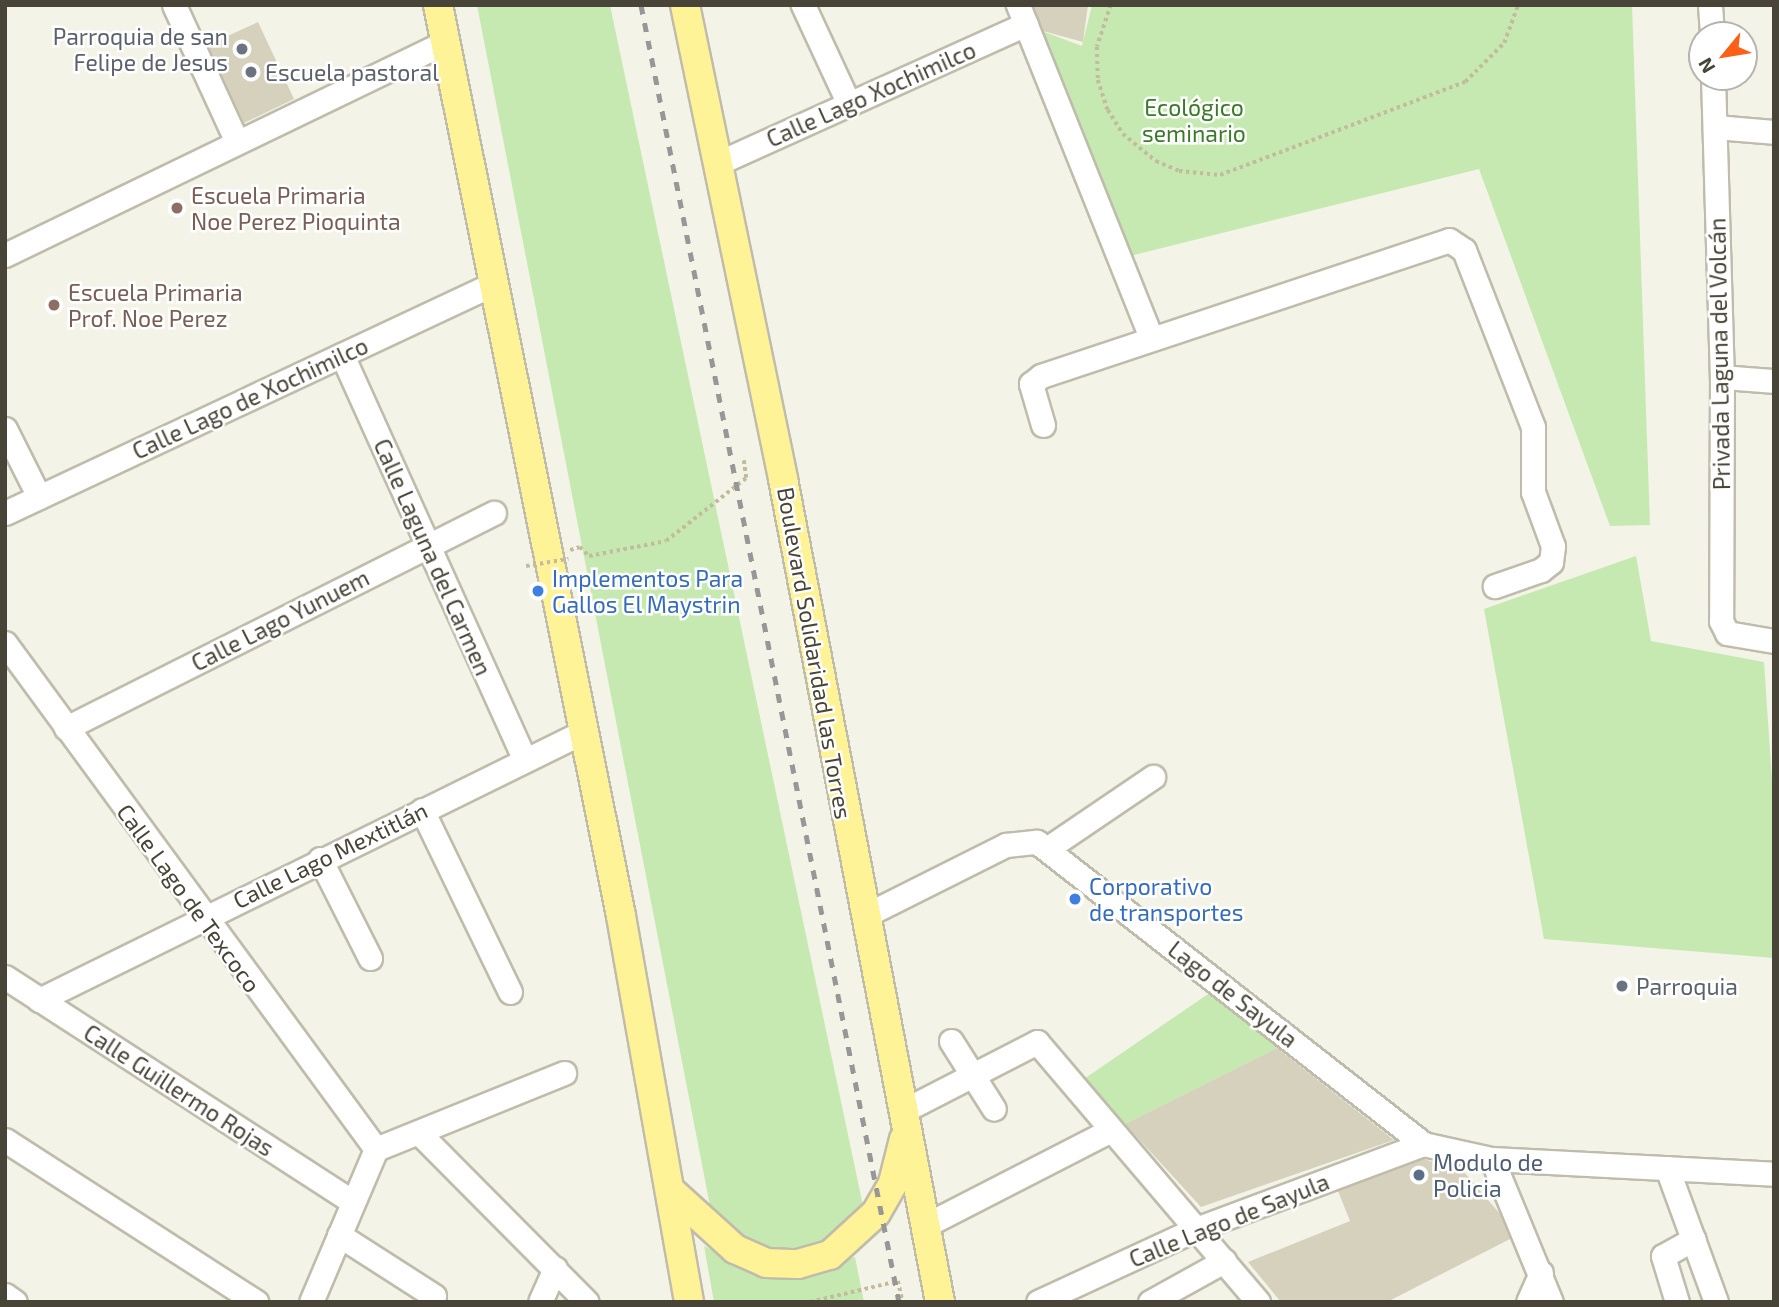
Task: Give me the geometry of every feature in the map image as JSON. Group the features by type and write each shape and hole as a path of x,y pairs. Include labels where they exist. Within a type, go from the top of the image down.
{"main road":[{"path":"438,5 584,731 689,1302"},
{"name":"Boulevard Solidaridad las Torres","path":"685,5 783,479 903,1123 940,1302"},
{"path":"670,1190 709,1230 750,1257 781,1265 815,1261 844,1245 876,1213 893,1183 903,1123"}],"street":[{"path":"174,5 236,140"},
{"path":"803,5 849,104"},
{"path":"1022,15 1151,338"},
{"name":"Calle Lago Xochimilco","path":"716,164 849,104 1022,15"},
{"path":"5,255 236,140 445,42"},
{"name":"Privada Laguna del Volcán","path":"1714,91 1722,377 1724,630 1774,641"},
{"path":"1715,127 1774,132"},
{"path":"1043,425 1031,384 1151,338 1430,242 1449,240 1464,250 1533,427 1531,480 1553,546 1552,562 1541,570 1495,586"},
{"name":"Calle Lago de Xochimilco","path":"5,513 495,283"},
{"name":"Calle Laguna del Carmen","path":"342,355 524,759"},
{"path":"1722,377 1774,382"},
{"path":"5,429 39,497"},
{"name":"Calle Lago Yunuem","path":"66,728 494,513"},
{"name":"Calle Lago de Texcoco","path":"5,643 202,919 376,1149"},
{"name":"Calle Lago Mextitlán","path":"39,1000 584,731"},
{"path":"1048,848 1153,777"},
{"path":"422,810 510,992"},
{"name":"Lago de Sayula","path":"864,916 1016,841 1032,840 1048,848 1423,1144 1492,1159"},
{"path":"320,859 370,958"},
{"name":"Calle Guillermo Rojas","path":"5,977 354,1202"},
{"path":"951,1041 993,1109"},
{"path":"903,1123 971,1074 1030,1042 1039,1044 1258,1302"},
{"path":"311,1302 376,1149 421,1135 564,1073"},
{"path":"926,1225 1111,1130"},
{"path":"421,1135 587,1302"},
{"path":"5,1140 256,1302"},
{"name":"Calle Lago de Sayula","path":"1038,1302 1196,1229 1423,1144"},
{"path":"1551,1302 1492,1159 1774,1174"},
{"path":"1667,1168 1716,1302"},
{"path":"339,1235 434,1296"},
{"path":"1677,1302 1663,1256 1694,1239"},
{"path":"1150,1302 1224,1261"},
{"path":"540,1302 555,1268"},
{"path":"1528,1302 1541,1273"},
{"path":"5,1295 15,1302"}],"path":[{"path":"1111,5 1097,47 1098,80 1108,110 1124,134 1156,161 1179,171 1220,175 1465,82 1504,43 1518,5"},
{"path":"526,566 568,559 576,547 589,556 666,541 746,478 743,457"},
{"path":"810,1302 898,1281 903,1302"}],"green space":[{"path":"477,5 610,5 866,1220 855,1232 780,1260 711,1211"},
{"name":"Ecológico seminario","path":"1092,5 1632,5 1650,525 1610,526 1479,169 1122,258 1034,28 1082,46"},
{"path":"1636,556 1651,641 1764,662 1774,811 1774,958 1544,939 1484,609"},
{"path":"1211,992 1279,1047 1125,1124 1081,1081"},
{"path":"704,1246 761,1276 855,1257 864,1302 714,1302"}],"building":[{"path":"1033,5 1088,5 1083,42 1043,31"},
{"name":"Escuela pastoral","path":"258,22 294,99 244,123 208,45"},
{"path":"1277,1048 1394,1140 1201,1207 1125,1124"},
{"path":"1424,1159 1465,1173 1500,1214 1510,1239 1387,1302 1281,1302 1248,1262 1350,1221 1338,1191"}],"railway":[{"path":"641,5 899,1302"}],"place":[{"name":"Parroquia de san Felipe de Jesus","path":"242,49"},
{"name":"Escuela pastoral","path":"251,72"},
{"name":"Escuela Primaria Noe Perez Pioquinta","path":"177,208"},
{"name":"Escuela Primaria Prof. Noe Perez","path":"54,305"},
{"name":"Implementos Para Gallos El Maystrin","path":"538,591"},
{"name":"Corporativo de transportes","path":"1075,899"},
{"name":"Parroquia","path":"1622,986"},
{"name":"Modulo de Policia","path":"1419,1175"}]}
